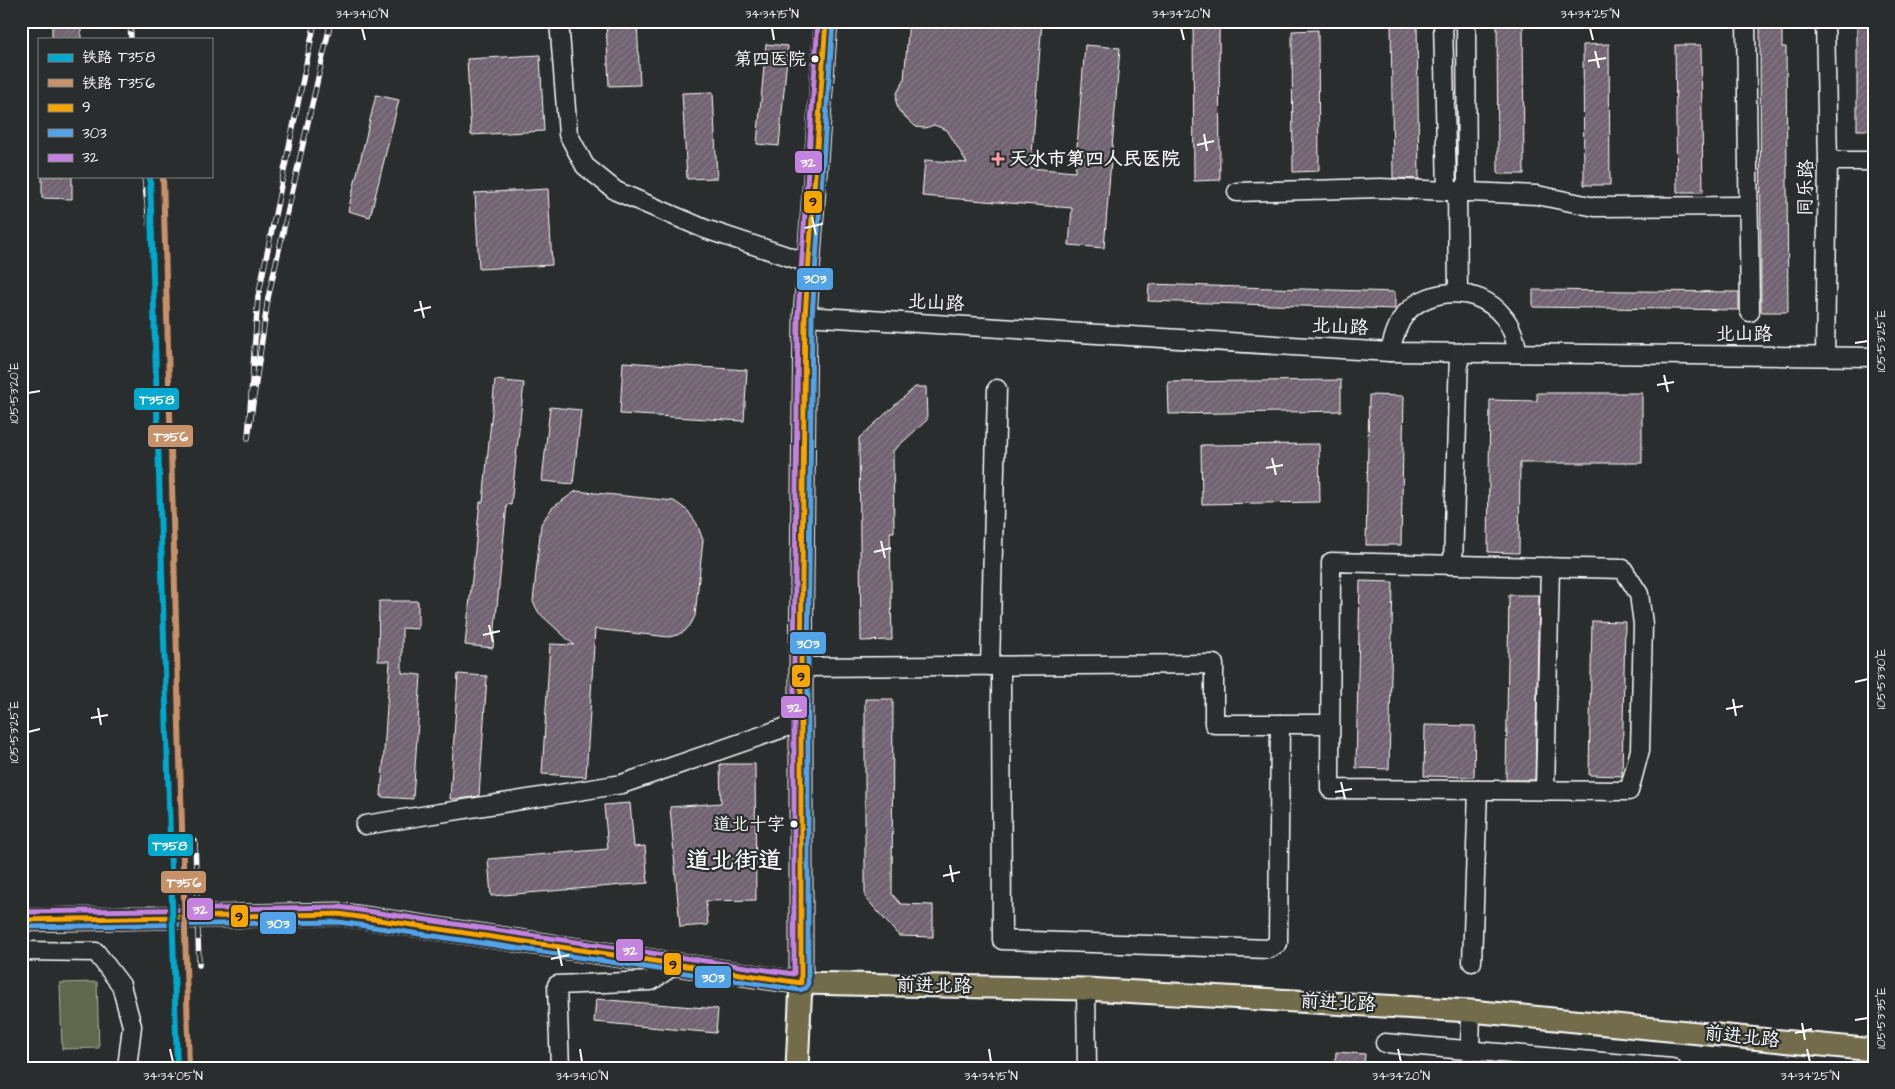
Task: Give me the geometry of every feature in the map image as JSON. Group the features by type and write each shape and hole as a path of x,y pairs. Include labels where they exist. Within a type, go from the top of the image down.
{"main road":[{"path":"797,1068 801,983 800,667 805,316 826,21"},
{"name":"前进北路","path":"21,920 339,914 801,983 1086,989 1471,1010 1874,1050"}],"street":[{"path":"559,21 568,134 585,166 616,191 705,229 808,263"},
{"path":"1443,21 1457,191"},
{"path":"1458,293 1457,191 1466,21"},
{"path":"1746,21 1750,312"},
{"name":"同乐路","path":"1825,21 1828,161 1825,356"},
{"path":"1828,161 1874,161"},
{"path":"1237,192 1380,188 1537,195 1595,207 1748,206"},
{"path":"1390,352 1395,331 1406,313 1424,300 1444,293 1458,293 1485,301 1502,314 1513,333 1518,354"},
{"name":"北山路","path":"805,316 1390,352 1874,357"},
{"path":"1453,565 1460,353"},
{"path":"997,389 996,666 1002,940 1269,949 1278,943 1280,724"},
{"path":"1331,562 1453,565 1623,569 1639,594 1643,624 1640,750 1629,791 1330,789 1331,562"},
{"path":"1545,791 1550,567"},
{"path":"800,667 1214,664 1214,724 1330,724"},
{"path":"365,825 622,784 801,722"},
{"path":"1472,962 1478,790"},
{"path":"21,951 96,952 121,985 124,993 132,1026 127,1068"},
{"path":"560,1068 557,985 651,981 676,964"},
{"path":"1086,989 1087,1068"},
{"path":"1470,1050 1471,1010"},
{"path":"1384,1043 1672,1068"}],"green space":[{"path":"97,982 99,1048 62,1049 60,983"}],"building":[{"path":"52,21 81,21 81,38 52,38"},
{"path":"606,21 637,21 640,85 609,86"},
{"path":"909,21 1042,21 1031,168 1075,172 1085,45 1120,48 1104,248 1069,245 1072,208 922,196 925,160 967,163 947,130 934,125 925,128 916,127 899,111 896,102 897,93 904,80"},
{"path":"1193,21 1219,21 1220,180 1194,181"},
{"path":"1391,21 1417,21 1419,179 1393,178"},
{"path":"1497,21 1523,21 1524,174 1498,174"},
{"path":"1760,21 1782,21 1782,47 1786,47 1788,312 1762,312 1761,310"},
{"path":"1857,21 1874,21 1874,130 1857,130"},
{"path":"1318,30 1319,171 1293,172 1292,31"},
{"path":"766,44 788,46 779,146 757,144"},
{"path":"1609,44 1610,185 1584,185 1583,45"},
{"path":"1675,45 1701,45 1703,192 1677,192"},
{"path":"540,55 544,131 471,135 467,59"},
{"path":"713,92 717,178 687,179 682,93"},
{"path":"376,95 399,100 370,217 348,211"},
{"path":"42,178 72,178 72,199 42,198"},
{"path":"548,189 552,265 479,269 475,193"},
{"path":"1149,284 1395,292 1395,309 1148,301"},
{"path":"1533,290 1739,292 1739,310 1533,307"},
{"path":"623,362 747,370 744,421 620,414"},
{"path":"495,380 524,383 511,505 507,504 493,648 465,645 480,502 483,502"},
{"path":"1341,380 1341,411 1169,414 1168,382"},
{"path":"915,387 926,387 927,420 893,451 894,532 890,532 892,640 861,641 859,438"},
{"path":"1537,393 1642,393 1642,463 1520,463 1519,553 1488,552 1490,400 1537,401"},
{"path":"1369,395 1404,396 1401,545 1366,545"},
{"path":"550,407 581,410 573,484 542,481"},
{"path":"1319,444 1320,502 1202,504 1201,445"},
{"path":"576,491 674,501 688,511 697,524 703,540 695,616 685,631 669,637 595,629 586,777 542,774 550,644 574,645 539,613 533,602 541,524 552,508"},
{"path":"1360,581 1393,582 1389,769 1356,768"},
{"path":"1509,595 1539,595 1535,780 1506,780"},
{"path":"379,601 418,601 418,629 402,628 402,673 421,675 413,799 381,797 390,661 378,661"},
{"path":"1592,621 1625,622 1622,776 1589,775"},
{"path":"458,674 487,676 479,796 450,799"},
{"path":"865,699 893,699 892,894 901,904 933,905 933,937 899,936 865,897"},
{"path":"1425,725 1475,726 1474,777 1424,776"},
{"path":"720,764 755,764 756,900 706,901 708,925 680,927 670,807 721,803"},
{"path":"630,803 634,847 645,846 648,883 491,896 488,859 608,849 604,805"},
{"path":"596,999 718,1009 716,1033 594,1022"},
{"path":"1336,1052 1365,1054 1364,1068 1335,1068"}],"railway":[{"path":"130,21 131,38"},
{"path":"315,21 258,297 248,438 268,298 331,21"},
{"path":"144,178 152,250"},
{"path":"195,841 199,965"}],"rail line":[{"name":"T358","path":"150,178 177,1068"},
{"name":"T356","path":"163,178 189,1068"}],"transit line":[{"name":"32","path":"21,912 339,907 794,974 794,667 798,316 818,21"},
{"name":"9","path":"21,920 339,914 801,983 801,667 805,316 826,21"},
{"name":"303","path":"21,927 339,922 800,990 806,988 808,983 808,667 812,316 833,22"}],"place":[{"name":"第四医院","path":"815,59"},
{"name":"天水市第四人民医院","path":"998,159"},
{"name":"道北十字","path":"794,824"}],"district":[{"name":"道北街道","path":"734,861"}]}
